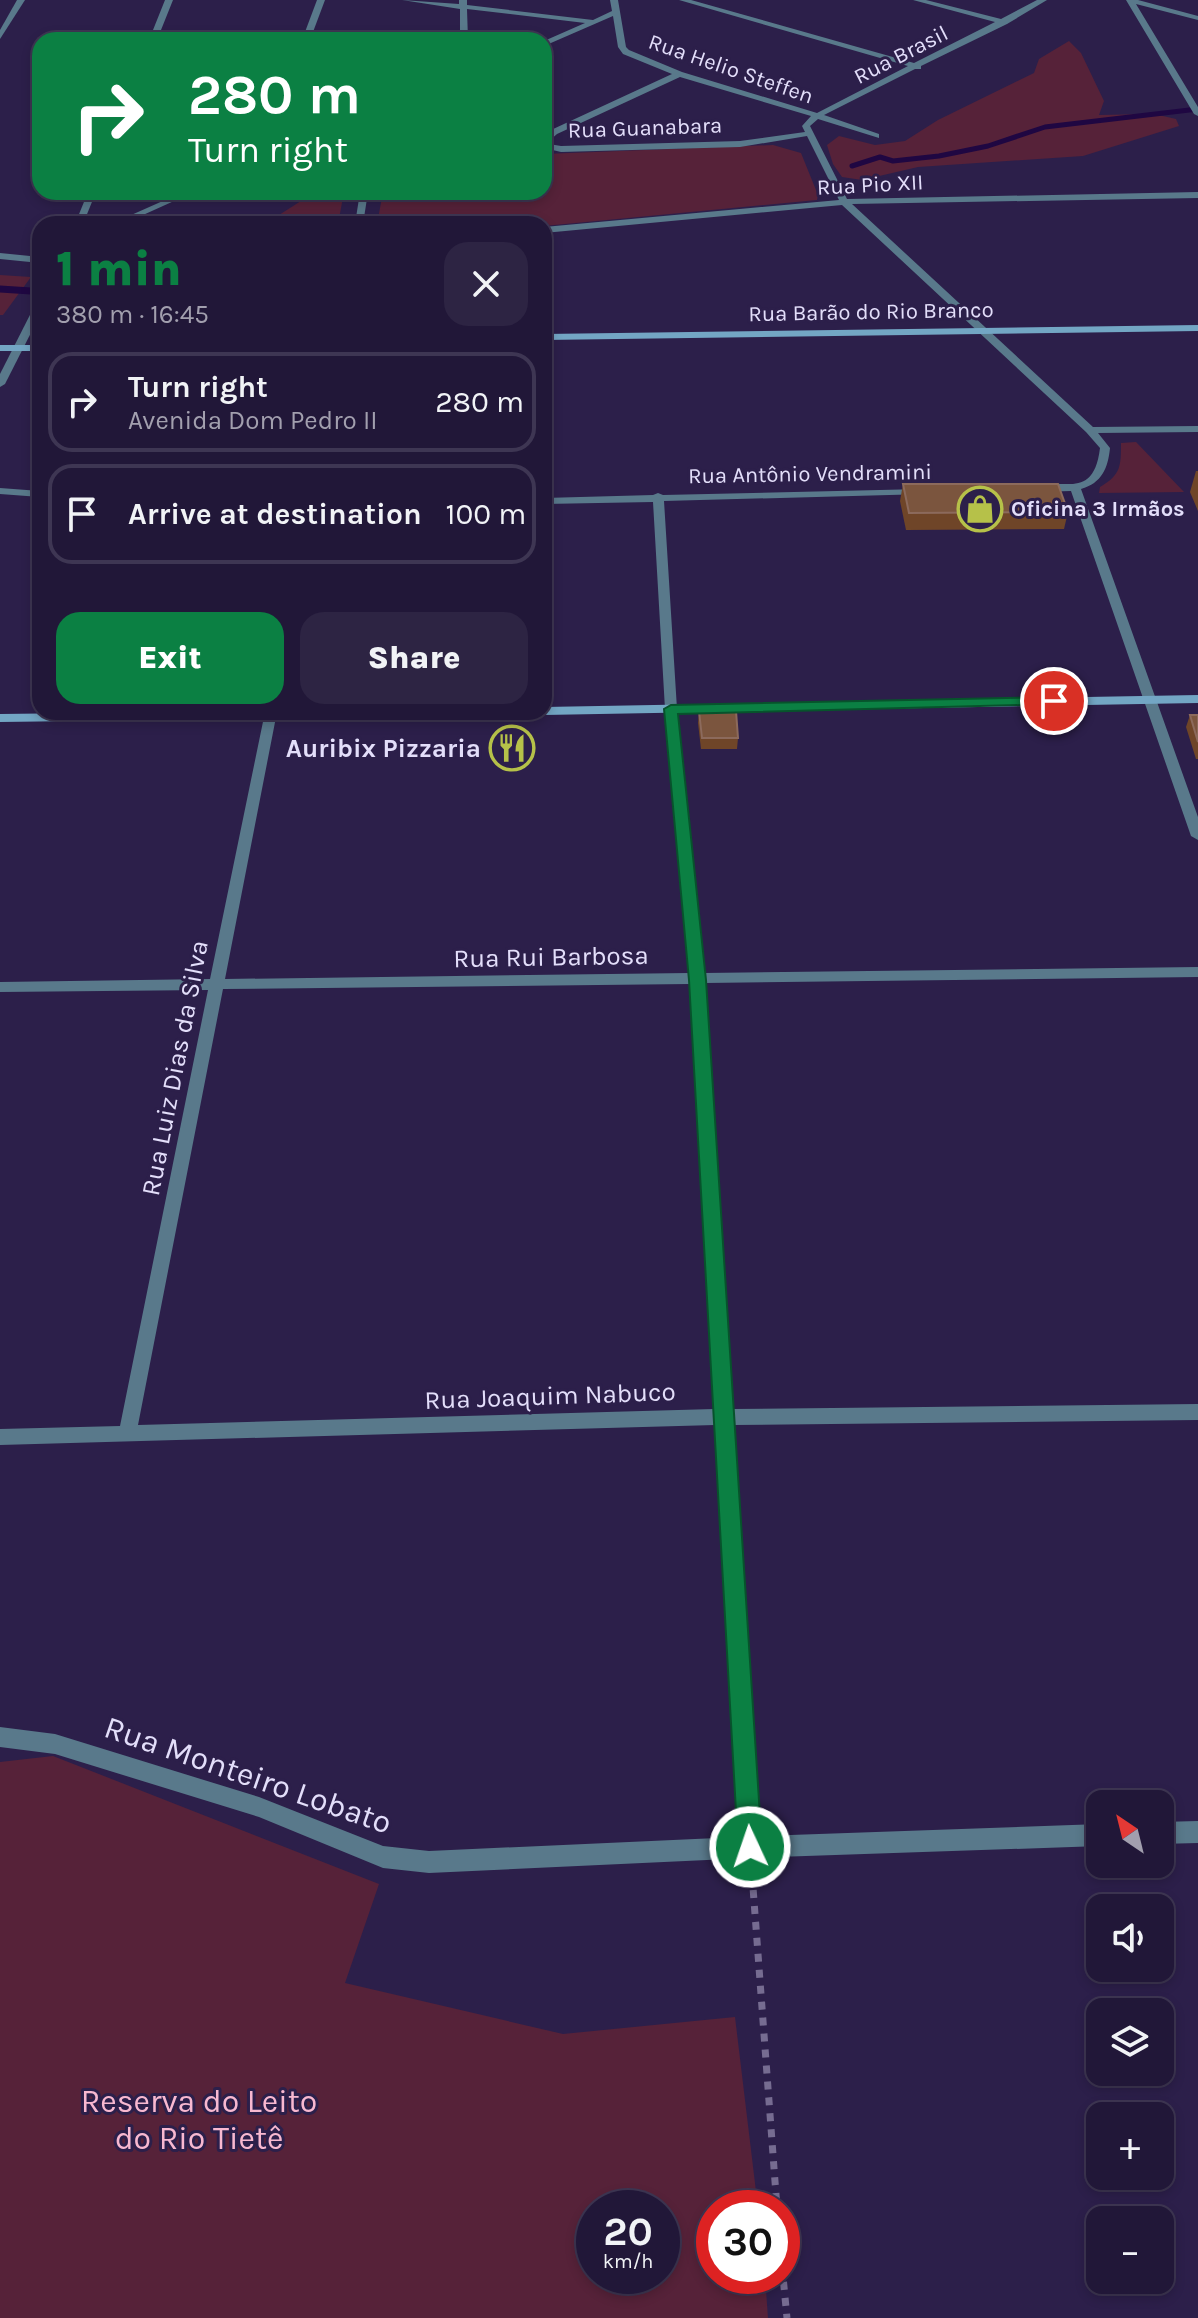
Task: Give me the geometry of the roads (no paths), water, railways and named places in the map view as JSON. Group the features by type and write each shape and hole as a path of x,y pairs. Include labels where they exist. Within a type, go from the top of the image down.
{"main road":[{"name":"Rua Barão do Rio Branco","path":"552,337 1198,328"},
{"path":"0,348 32,348"},
{"path":"552,711 1198,699"},
{"path":"0,718 32,717"}],"street":[{"path":"0,37 21,0"},
{"path":"156,32 169,0"},
{"path":"309,32 321,0"},
{"path":"406,0 462,3 592,22"},
{"name":"Rua Helio Steffen","path":"614,0 622,47 626,52 679,74 784,104 876,136"},
{"path":"683,0 918,67"},
{"path":"917,0 1004,22"},
{"name":"Rua Brasil","path":"815,117 918,67 1043,0"},
{"path":"1130,0 1198,18"},
{"path":"1130,0 1195,109"},
{"path":"462,3 464,32"},
{"path":"552,40 617,12"},
{"name":"Rua Guanabara","path":"552,134 679,74"},
{"path":"815,117 806,126 807,134 844,202 1090,430 1105,448 1105,465 1096,477 1076,489 1030,490"},
{"name":"Rua Guanabara","path":"552,147 740,144 807,134"},
{"name":"Rua Pio XII","path":"552,229 844,202 1198,195"},
{"path":"134,216 171,200"},
{"path":"0,256 32,259"},
{"path":"0,384 32,321"},
{"path":"1090,430 1198,429"},
{"path":"1076,489 1198,836"},
{"path":"0,491 32,493"},
{"name":"Rua Antônio Vendramini","path":"552,501 939,491"},
{"path":"658,496 671,709 697,980 750,1847"},
{"name":"Rua Luiz Dias da Silva","path":"127,1434 270,720"},
{"name":"Rua Rui Barbosa","path":"0,987 1198,972"},
{"name":"Rua Joaquim Nabuco","path":"0,1437 724,1417 1198,1412"},
{"name":"Rua Monteiro Lobato","path":"0,1737 55,1744 259,1807 383,1857 429,1862 1086,1835"},
{"path":"1174,1833 1198,1832"}],"waterway":[{"path":"852,166 880,157 893,161 939,156 988,146 1045,127 1198,109"},
{"path":"0,289 31,291"}],"place":[{"name":"Oficina 3 Irmãos","path":"980,509"},
{"name":"Auribix Pizzaria","path":"512,748"}],"park label":[{"name":"Reserva do Leito do Rio Tietê","path":"199,2120"}]}
